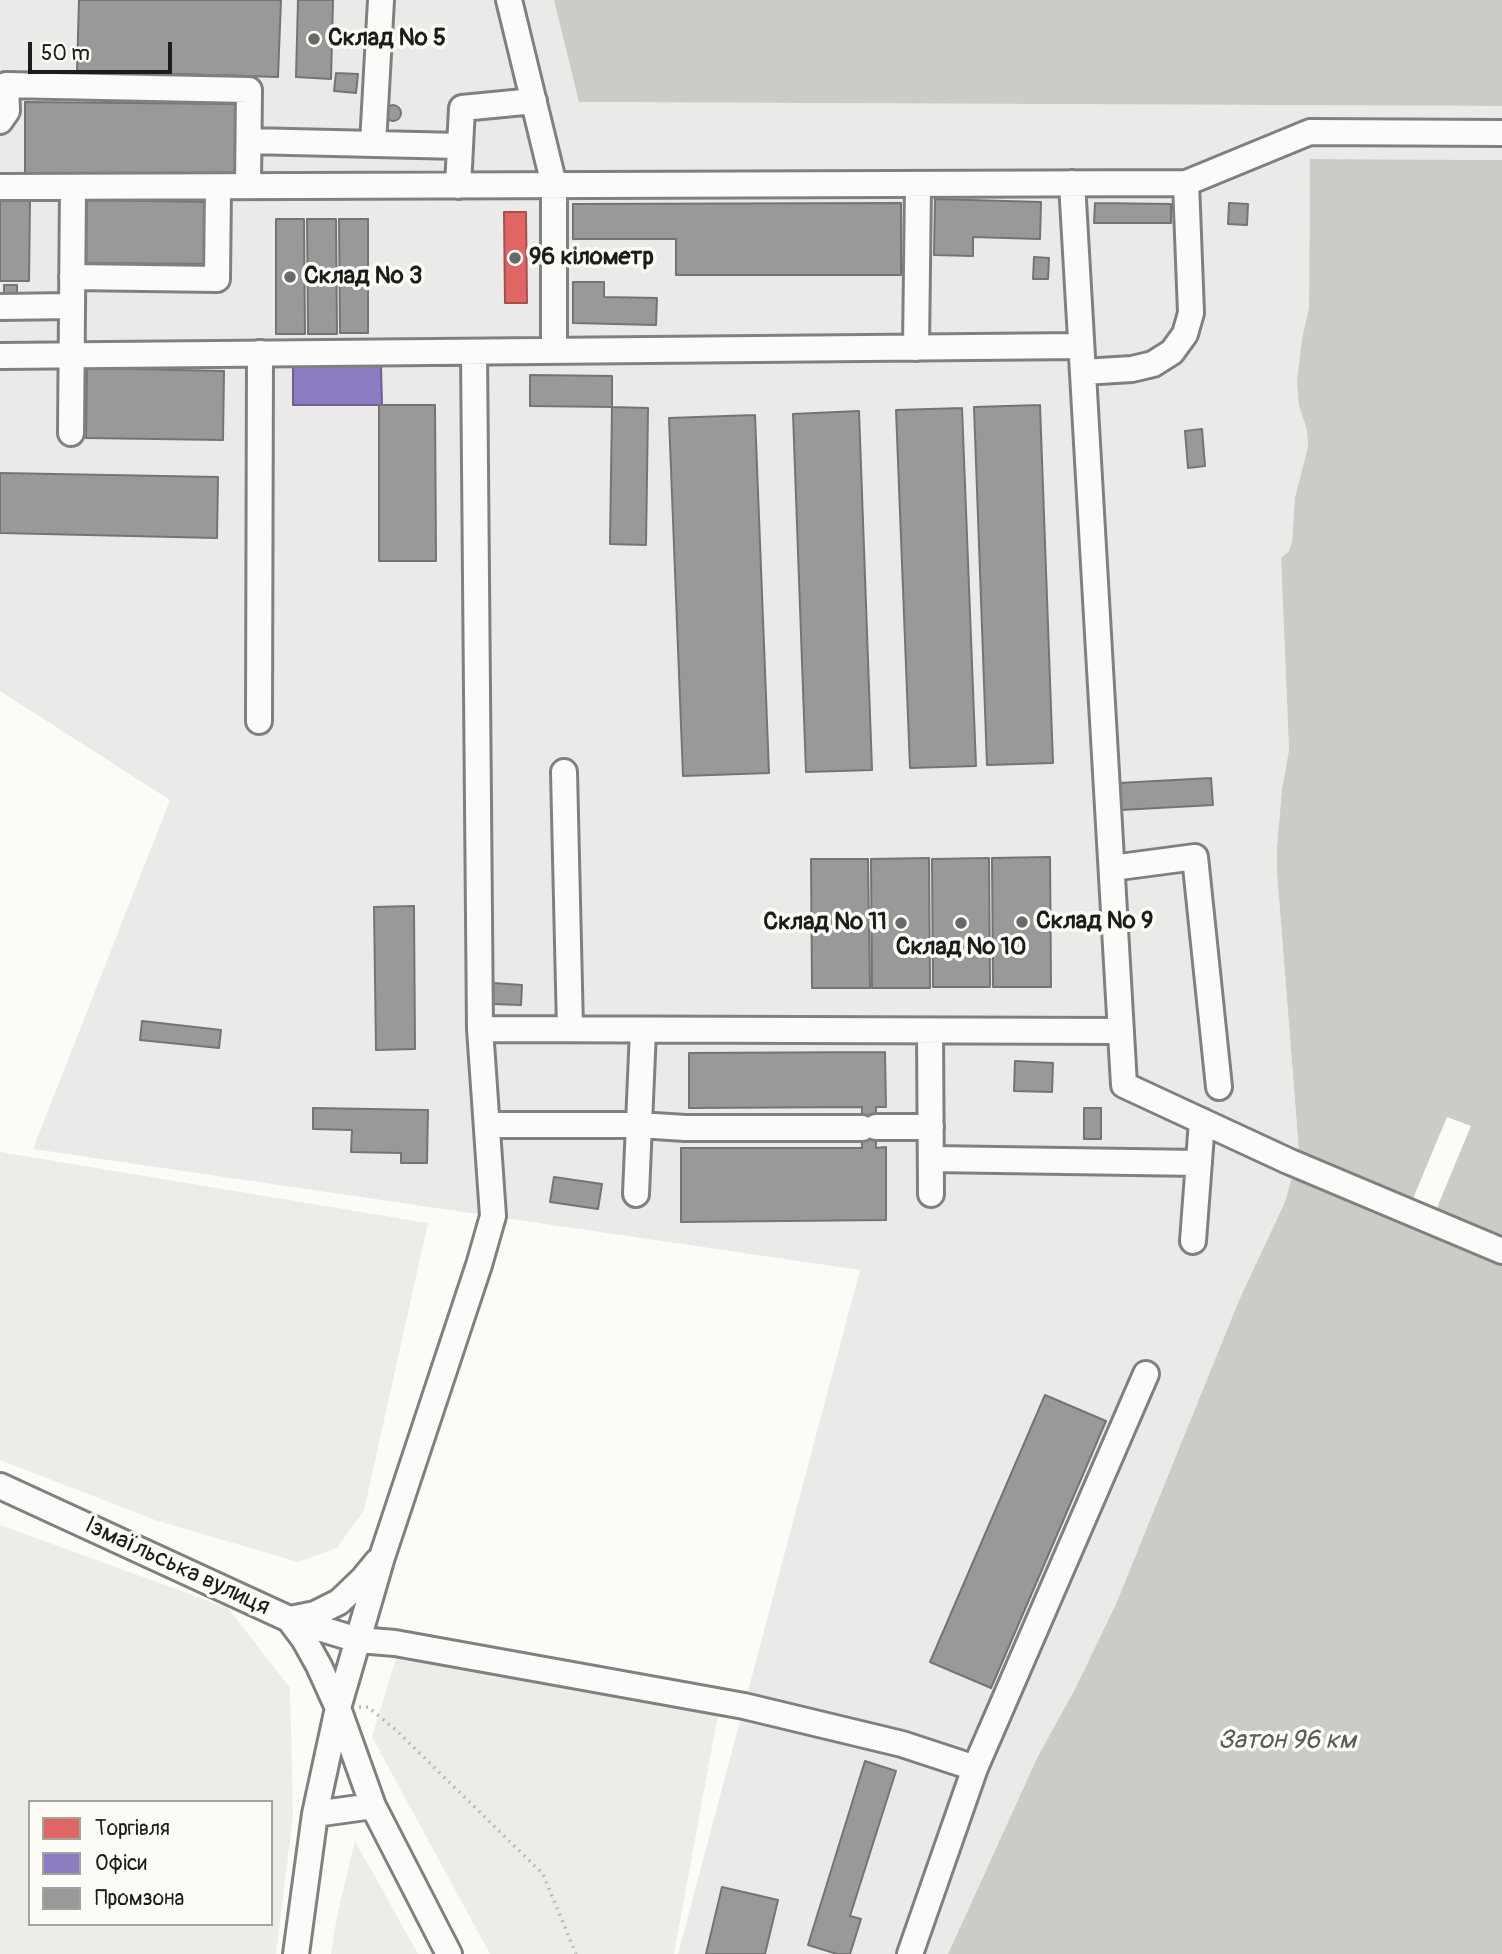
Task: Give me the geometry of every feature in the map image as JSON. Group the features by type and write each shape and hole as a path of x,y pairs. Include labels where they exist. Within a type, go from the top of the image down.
{"street":[{"path":"373,144 381,0"},
{"path":"509,0 554,185 554,351"},
{"path":"0,121 7,111 6,85 249,90 248,187"},
{"path":"458,186 462,108 534,101"},
{"path":"0,187 1186,183 1310,132 1502,133"},
{"path":"249,141 460,146"},
{"path":"1072,183 1124,1085 1288,1161 1502,1251"},
{"path":"1083,372 1132,369 1153,364 1172,352 1185,334 1191,313 1186,183"},
{"path":"916,348 918,184"},
{"path":"71,433 73,187"},
{"path":"72,277 217,279 218,187"},
{"path":"0,307 72,306"},
{"path":"0,356 1081,346"},
{"path":"296,1954 315,1814 338,1708 382,1557 493,1216 480,1029 474,352"},
{"path":"259,721 260,354"},
{"path":"564,772 570,1029"},
{"path":"1112,868 1195,857 1219,1087"},
{"path":"480,1029 1121,1031"},
{"path":"636,1194 643,1030"},
{"path":"930,1031 931,1194"},
{"path":"1193,1241 1202,1121"},
{"path":"487,1125 639,1125 685,1128 931,1127"},
{"path":"931,1158 1199,1163"},
{"path":"911,1954 975,1768 1146,1374"},
{"name":"Ізмаїльська вулиця","path":"0,1486 289,1619 358,1640 395,1643 744,1706 902,1744 975,1768"},
{"path":"382,1557 339,1602 315,1614 289,1619 319,1666 338,1708 373,1806 449,1954"},
{"path":"315,1814 373,1806"}],"path":[{"path":"338,1708 368,1707 397,1731 543,1874 576,1954"}],"shaded area":[{"path":"0,0 554,0 580,102 1502,106 1502,160 1310,159 1309,308 1302,339 1299,406 1307,430 1308,447 1295,497 1292,542 1289,551 1281,559 1289,750 1282,789 1277,846 1299,1152 1285,1202 1240,1298 1116,1604 1075,1689 1037,1758 948,1954 678,1954 860,1270 33,1149 170,800 0,691"},
{"path":"0,1152 428,1223 364,1510 337,1548 298,1562 158,1521 0,1460"},
{"path":"0,1525 228,1608 290,1688 293,1817 276,1954 0,1954"},
{"path":"417,1650 719,1709 674,1954 490,1954 372,1737 396,1658"},
{"path":"355,1841 418,1954 331,1954"}],"water":[{"path":"554,0 1502,0 1502,106 579,102"},
{"name":"Затон 96 км","path":"1310,159 1502,160 1502,1954 948,1954 1037,1758 1075,1689 1116,1604 1240,1298 1285,1202 1299,1152 1277,846 1282,789 1289,750 1281,558 1289,551 1292,542 1295,497 1308,447 1307,430 1299,406 1297,381 1309,308"}],"pier":[{"path":"1447,1117 1471,1126 1436,1210 1502,1238 1502,1264 1339,1196 1348,1174 1412,1201"}],"building: Торгівля":[{"name":"96 кілометр","path":"504,212 526,212 527,303 505,303"}],"building: Офіси":[{"path":"293,366 381,366 382,405 293,405"}],"building: Промзона":[{"path":"79,0 281,0 278,77 77,71"},
{"name":"Склад № 5","path":"298,0 333,0 331,79 296,77"},
{"path":"336,73 358,74 356,93 334,91"},
{"path":"25,102 236,104 235,179 25,177"},
{"path":"390,105 396,105 401,113 399,119 390,121 385,116 385,110"},
{"path":"0,198 30,199 29,281 0,281"},
{"path":"935,199 1041,202 1040,239 973,237 973,256 934,255"},
{"path":"87,200 209,202 208,264 86,263"},
{"path":"901,203 901,275 676,275 676,239 573,239 573,204"},
{"path":"1095,203 1171,204 1171,223 1094,223"},
{"path":"1229,203 1248,204 1247,225 1228,224"},
{"name":"Склад № 3","path":"276,219 304,219 305,334 276,334"},
{"path":"307,219 336,219 337,334 308,334"},
{"path":"339,219 368,219 368,333 340,333"},
{"path":"1034,257 1049,258 1048,279 1033,279"},
{"path":"573,282 604,282 604,297 657,298 656,325 573,323"},
{"path":"4,285 17,285 17,294 4,294"},
{"path":"87,368 224,371 223,440 86,438"},
{"path":"530,375 612,376 612,407 530,406"},
{"path":"379,405 435,405 436,561 379,561"},
{"path":"1040,405 1053,763 987,765 974,407"},
{"path":"612,407 648,408 646,545 610,544"},
{"path":"962,408 976,766 910,768 896,410"},
{"path":"859,411 872,770 806,772 793,414"},
{"path":"755,415 769,773 683,776 669,418"},
{"path":"1202,429 1205,466 1188,468 1185,431"},
{"path":"0,473 218,477 217,538 0,533"},
{"path":"1211,778 1213,805 1121,810 1119,783"},
{"name":"Склад № 9","path":"1050,857 1051,987 993,987 992,858"},
{"name":"Склад № 11","path":"929,858 930,988 872,988 871,859"},
{"name":"Склад № 10","path":"989,858 990,987 933,987 932,859"},
{"path":"811,859 868,859 870,988 812,988"},
{"path":"414,906 415,1049 376,1050 374,907"},
{"path":"493,983 522,985 521,1005 492,1004"},
{"path":"142,1021 221,1030 219,1048 140,1040"},
{"path":"885,1052 886,1107 876,1107 876,1148 886,1147 886,1220 681,1222 681,1148 862,1148 862,1107 689,1108 689,1053"},
{"path":"1015,1061 1053,1063 1052,1092 1014,1091"},
{"path":"313,1108 428,1110 427,1163 401,1163 401,1153 351,1152 352,1130 313,1129"},
{"path":"1084,1108 1101,1108 1101,1139 1084,1139"},
{"path":"554,1177 602,1184 598,1209 550,1202"},
{"path":"1045,1395 1106,1421 991,1688 930,1662"},
{"path":"865,1761 896,1771 850,1916 861,1919 850,1954 837,1954 808,1945"},
{"path":"722,1887 778,1900 765,1954 706,1954"}],"place":[{"name":"Склад № 5","path":"314,39"},
{"name":"96 кілометр","path":"515,258"},
{"name":"Склад № 3","path":"290,277"},
{"name":"Склад № 9","path":"1022,922"},
{"name":"Склад № 11","path":"901,923"},
{"name":"Склад № 10","path":"961,923"}]}
